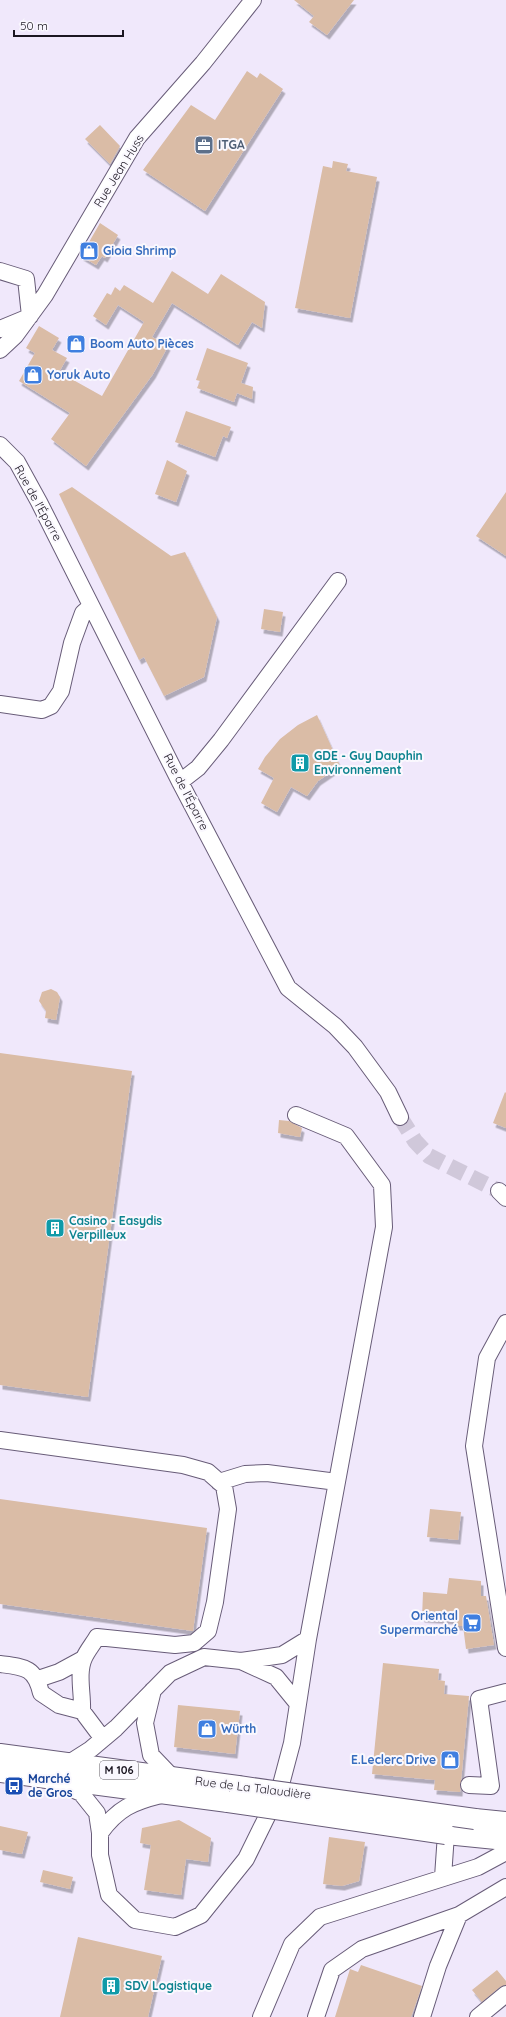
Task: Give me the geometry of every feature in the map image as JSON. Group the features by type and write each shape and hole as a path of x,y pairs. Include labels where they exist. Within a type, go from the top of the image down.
{"main road":[{"name":"Rue de La Talaudière","path":"0,1754 69,1763 171,1786"},
{"name":"Rue de La Talaudière","path":"0,1772 47,1778 171,1786 233,1794 506,1822"},
{"name":"Rue de La Talaudière","path":"233,1794 446,1834 506,1840"}],"street":[{"name":"Rue Jean Huss","path":"0,350 15,336 45,295 137,138 203,63 252,0"},
{"path":"0,271 26,279 30,316 0,329"},
{"name":"Rue de l'Éparre","path":"0,445 17,462 39,502 180,782 288,988 335,1026 355,1047 388,1092 400,1117"},
{"path":"180,782 198,768 221,740 338,581"},
{"path":"0,704 42,710 51,706 62,691 72,643 83,613 92,606"},
{"path":"47,1778 81,1793 97,1813 100,1833 100,1855 109,1895 135,1920 175,1927 201,1915 246,1859 279,1792 292,1743 308,1639 384,1227 382,1185 346,1136 296,1115"},
{"path":"506,1324 487,1358 474,1446 506,1648"},
{"path":"0,1440 183,1465 208,1472 224,1486 228,1509 216,1602 208,1631 194,1643 175,1644 97,1637 83,1659 80,1674 83,1694 82,1711"},
{"path":"219,1482 245,1474 267,1473 337,1482"},
{"path":"69,1763 116,1728 170,1673 204,1657 241,1661 282,1655 308,1639"},
{"path":"38,1679 59,1672 83,1659"},
{"path":"241,1661 276,1677 298,1704"},
{"path":"0,1664 24,1667 38,1679 41,1693 59,1705 82,1711 103,1739"},
{"path":"100,1833 110,1819 135,1802 171,1786 151,1755 145,1723 154,1689"},
{"path":"468,1785 491,1786 479,1699 506,1692"},
{"path":"443,1877 446,1834"},
{"path":"261,2017 292,1944 320,1917 478,1867 506,1852"},
{"path":"316,2017 332,1970 362,1949 458,1915 506,1887"},
{"path":"422,2017 438,1966 458,1915"},
{"path":"478,2017 506,1994"}],"building":[{"path":"294,0 354,0 327,35 309,22 314,16"},
{"name":"ITGA","path":"247,71 257,78 260,73 283,89 205,211 143,170 191,105 215,120"},
{"path":"100,125 120,146 110,164 85,139"},
{"path":"333,161 348,164 346,171 377,177 350,318 295,308 323,166 332,168"},
{"path":"100,223 118,235 105,258 102,256 96,265 81,256"},
{"path":"172,271 208,294 221,274 265,302 262,328 252,322 238,345 172,303 152,337 168,346 153,374 86,466 51,439 70,413 19,381 35,353 26,348 39,326 59,338 52,350 67,358 59,372 102,396 144,322 118,305 106,325 93,316 107,293 111,295 115,287 120,291 124,285 153,303"},
{"path":"207,348 248,363 241,383 253,387 252,399 237,393 234,402 197,388 200,381 196,380"},
{"path":"186,411 231,427 227,438 223,436 215,457 175,442"},
{"path":"167,460 187,471 176,502 155,494"},
{"path":"72,487 171,556 185,552 217,617 204,677 164,696 144,657 139,660 59,494"},
{"path":"506,492 506,556 476,536"},
{"path":"264,609 283,612 280,632 261,629"},
{"name":"GDE - Guy Dauphin Environnement","path":"317,715 340,766 318,781 307,796 291,787 277,812 261,803 274,778 258,769 265,757 280,739 298,725"},
{"path":"51,989 57,992 60,997 56,1020 45,1018 46,1011 39,1001 42,992"},
{"name":"Casino - Easydis Verpilleux","path":"0,1053 132,1071 88,1397 0,1385"},
{"path":"505,1092 506,1093 506,1128 493,1123"},
{"path":"279,1120 289,1121 302,1128 300,1137 278,1133"},
{"path":"0,1499 207,1528 193,1631 0,1604"},
{"path":"430,1509 461,1512 458,1540 427,1537"},
{"name":"Oriental Supermarché","path":"449,1578 481,1581 481,1596 486,1596 494,1645 466,1649 463,1626 455,1626 454,1620 422,1618 423,1592 447,1594"},
{"path":"383,1663 439,1669 438,1680 445,1681 444,1694 469,1696 460,1792 434,1790 435,1780 372,1774"},
{"name":"Würth","path":"178,1705 240,1711 235,1754 174,1747"},
{"path":"179,1820 211,1838 208,1862 186,1859 181,1895 144,1890 151,1845 140,1843 142,1828"},
{"path":"0,1826 28,1832 22,1854 0,1850"},
{"path":"329,1837 365,1842 359,1881 342,1886 323,1884"},
{"path":"43,1870 73,1877 70,1889 40,1882"},
{"name":"SDV Logistique","path":"78,1937 162,1956 148,2017 60,2017"},
{"path":"361,1965 422,1986 411,2017 335,2017 350,1969 358,1972"},
{"path":"497,1970 506,1981 506,1985 500,1987 482,2002 472,1990"}],"tunnel":[{"path":"400,1117 415,1141 429,1156 499,1191"}],"place":[{"name":"ITGA","path":"204,145"},
{"name":"Gioia Shrimp","path":"89,251"},
{"name":"Boom Auto Pièces","path":"76,344"},
{"name":"Yoruk Auto","path":"33,375"},
{"name":"GDE - Guy Dauphin Environnement","path":"300,763"},
{"name":"Casino - Easydis Verpilleux","path":"55,1228"},
{"name":"Oriental Supermarché","path":"472,1623"},
{"name":"Würth","path":"207,1729"},
{"name":"E.Leclerc Drive","path":"450,1760"},
{"name":"Marché de Gros","path":"14,1786"},
{"name":"SDV Logistique","path":"111,1986"}]}
